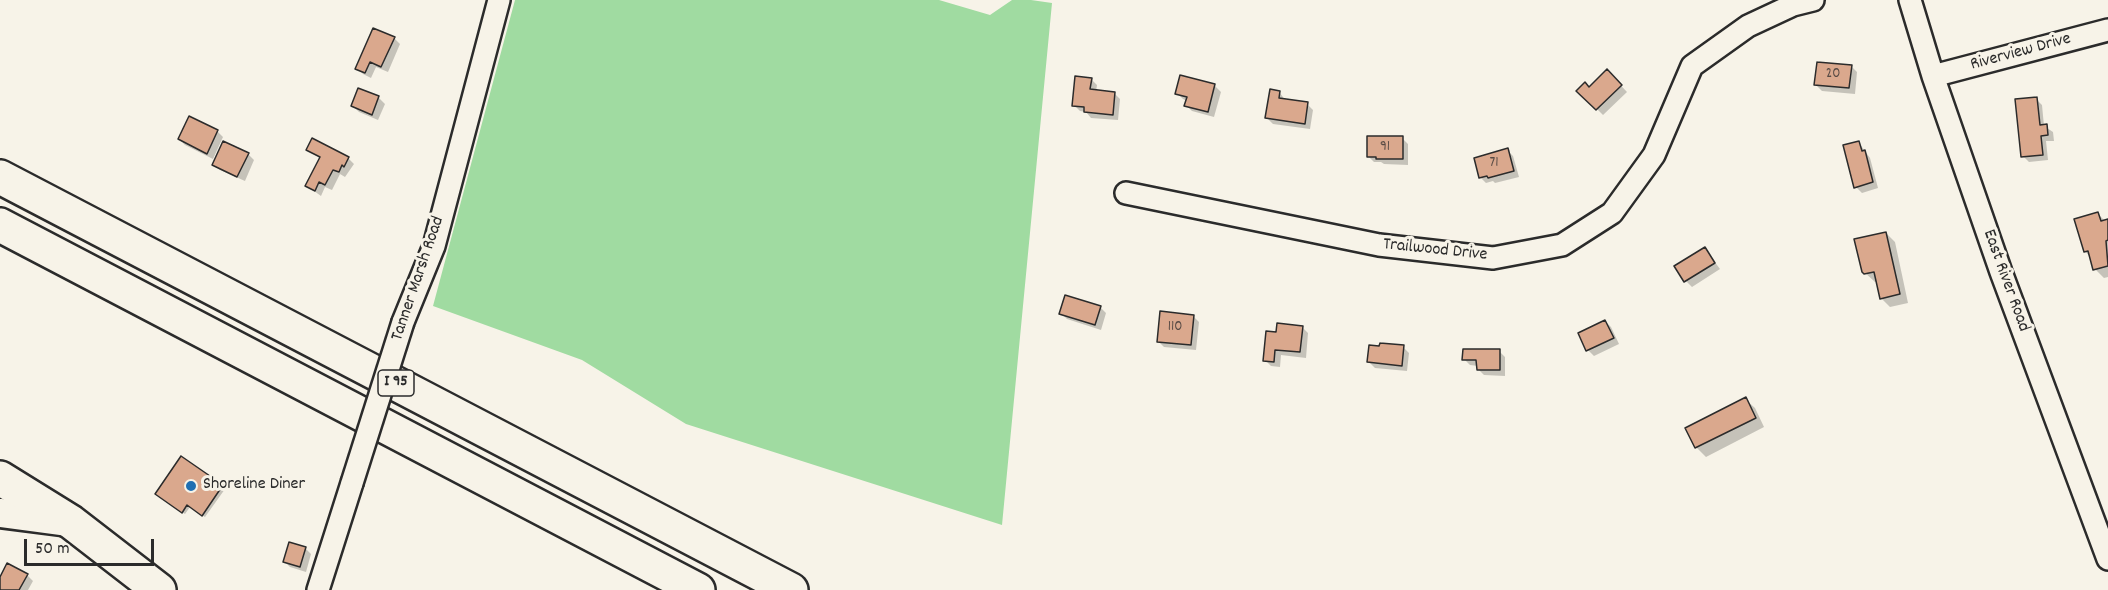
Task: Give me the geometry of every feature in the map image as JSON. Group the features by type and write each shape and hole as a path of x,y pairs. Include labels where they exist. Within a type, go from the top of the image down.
{"main road":[{"name":"I 95","path":"0,177 791,590"},
{"name":"I 95","path":"0,225 698,590"},
{"path":"0,243 315,390"},
{"path":"0,478 71,522 159,590"},
{"path":"0,513 71,522"}],"street":[{"name":"Tanner Marsh Road","path":"318,590 403,322 434,246 499,0"},
{"name":"Trailwood Drive","path":"1126,193 1379,245 1493,258 1562,245 1612,213 1619,204 1654,155 1692,66 1748,26 1793,5 1813,0"},
{"name":"East River Road","path":"1910,0 1933,76 2001,272 2108,559"},
{"name":"Riverview Drive","path":"1933,76 2108,30"}],"green space":[{"path":"515,0 939,0 990,15 1012,0 1052,3 1002,525 686,424 582,360 433,306"}],"building":[{"path":"373,28 395,37 381,67 370,62 365,73 355,69"},
{"path":"1817,62 1852,65 1849,88 1814,85"},
{"path":"1607,69 1622,85 1596,110 1576,91 1585,82 1589,87"},
{"path":"1180,75 1215,84 1208,112 1184,106 1187,97 1175,94"},
{"path":"1075,76 1092,78 1090,89 1115,92 1113,115 1084,112 1084,107 1072,106"},
{"path":"358,88 379,96 372,115 351,106"},
{"path":"1270,89 1280,91 1279,98 1308,102 1305,124 1265,118"},
{"path":"2037,97 2040,125 2047,124 2048,135 2041,136 2043,155 2021,157 2015,99"},
{"path":"189,116 218,130 207,154 178,139"},
{"path":"1367,136 1403,136 1403,159 1367,157"},
{"path":"312,138 349,157 339,172 333,170 325,185 319,182 315,191 305,186 320,157 306,150"},
{"path":"223,141 249,153 237,177 212,165"},
{"path":"1859,141 1862,151 1865,150 1873,182 1854,188 1843,145"},
{"path":"1508,148 1514,171 1479,178 1474,158"},
{"path":"2098,212 2101,221 2108,219 2108,240 2106,241 2108,266 2093,270 2088,251 2084,252 2074,219"},
{"path":"1886,232 1900,294 1880,299 1874,272 1864,274 1862,272 1854,239"},
{"path":"1705,247 1715,263 1684,282 1674,266"},
{"path":"1065,295 1101,306 1095,325 1059,314"},
{"path":"1160,311 1194,315 1191,345 1157,342"},
{"path":"1605,320 1614,338 1586,351 1578,333"},
{"path":"1277,323 1303,326 1300,352 1275,350 1274,362 1263,361 1266,331 1276,332"},
{"path":"1380,343 1404,345 1402,366 1367,362 1369,345 1379,346"},
{"path":"1463,349 1500,349 1500,370 1477,370 1476,360 1462,360"},
{"path":"1746,397 1756,418 1695,448 1685,428"},
{"name":"Shoreline Diner","path":"181,456 223,485 202,516 187,505 182,513 155,494"},
{"path":"289,542 306,547 300,567 283,562"},
{"path":"7,563 28,574 19,590 0,590 0,577"}],"place":[{"name":"Shoreline Diner","path":"191,486"}]}
